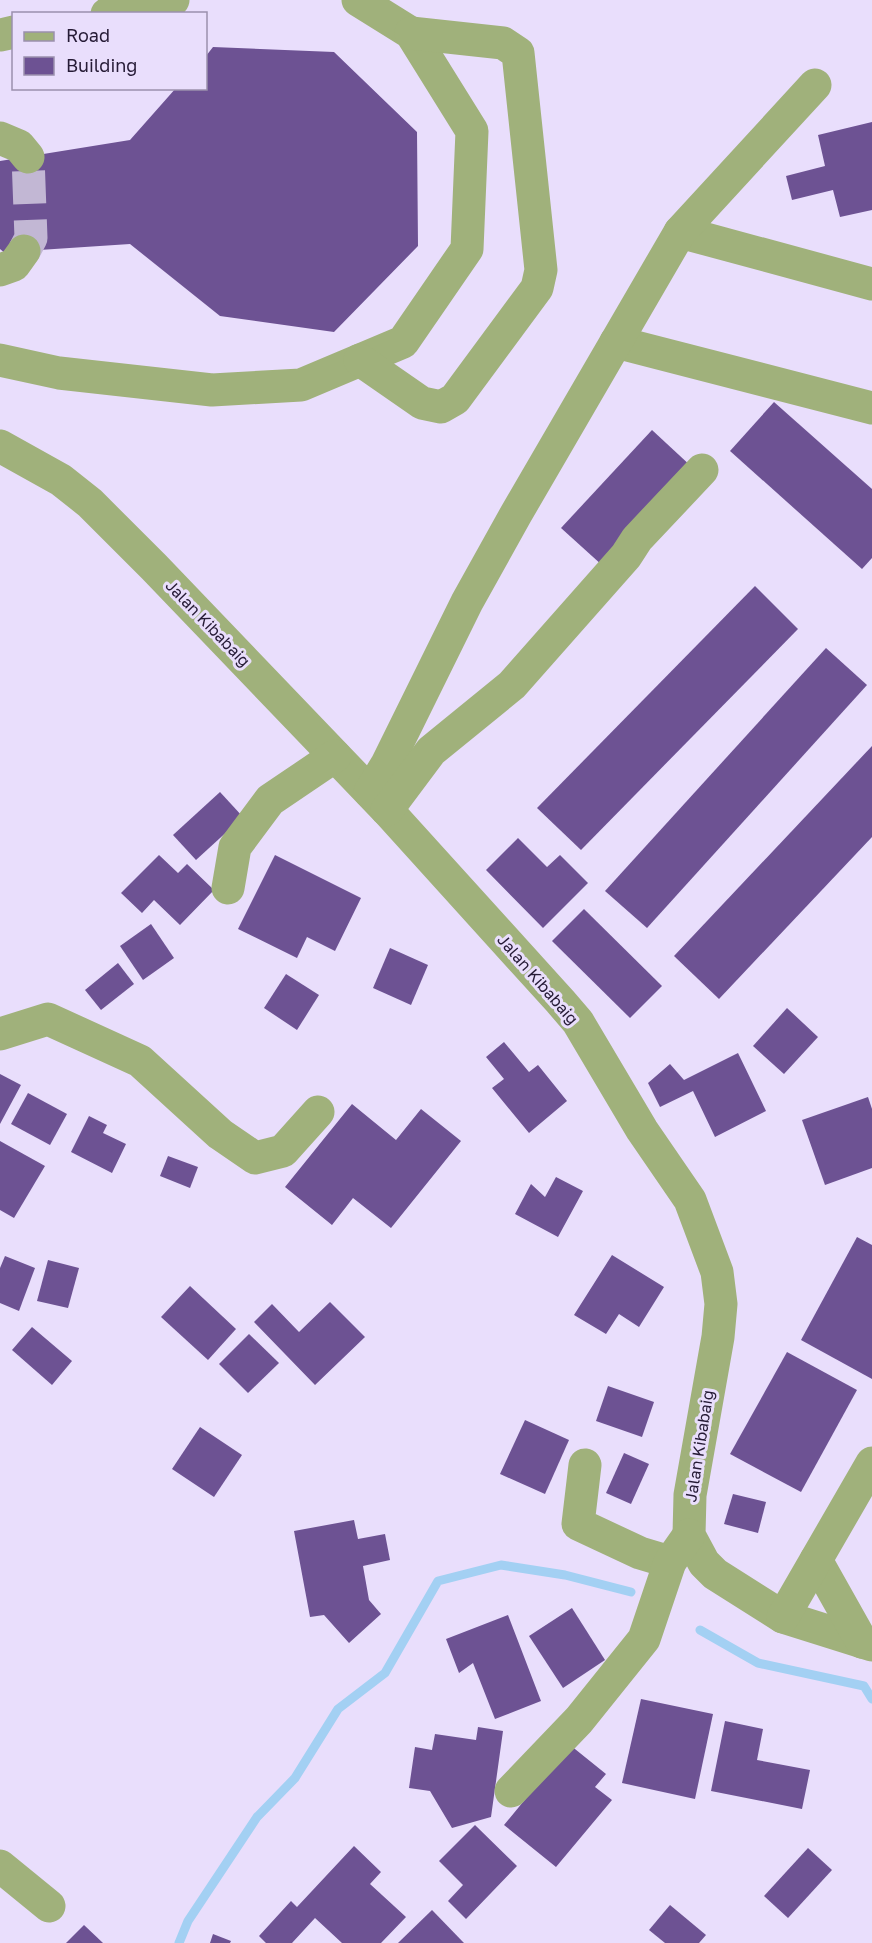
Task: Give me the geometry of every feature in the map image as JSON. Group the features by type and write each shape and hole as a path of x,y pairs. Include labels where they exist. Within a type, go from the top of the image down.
{"street":[{"path":"116,12 173,0"},
{"path":"358,0 411,33 503,43 518,53 541,270 537,288 455,399 441,406 422,403 360,360"},
{"path":"0,360 59,373 212,390 301,385 403,342 467,249 472,131 411,33"},
{"path":"379,801 387,764 472,592 680,232 815,85"},
{"path":"0,138 19,146 28,157"},
{"path":"680,232 872,284"},
{"path":"616,342 872,408"},
{"name":"Jalan Kibabaig","path":"0,446 61,480 90,503 379,801 578,1022 642,1130 690,1200 717,1272 721,1304 718,1337 690,1495 689,1535 704,1563 715,1574 783,1617 867,1643"},
{"path":"379,801 430,751 512,685 626,556 637,539 702,470"},
{"path":"228,888 235,848 270,800 335,756"},
{"path":"0,1034 48,1019 140,1061 220,1134 255,1158 284,1151 318,1112"},
{"path":"783,1617 872,1463"},
{"path":"585,1465 578,1524 640,1553 670,1562"},
{"path":"511,1791 579,1720 644,1639 670,1562 689,1535"},
{"path":"816,1560 867,1643"},
{"path":"0,1866 49,1906"}],"building":[{"path":"213,47 334,52 417,132 418,246 334,332 220,316 130,244 6,254 0,249 0,161 130,140 174,90 207,90 207,55"},
{"path":"872,122 872,210 840,217 833,190 792,200 786,176 825,166 818,135"},
{"path":"774,402 872,489 872,558 862,569 730,451"},
{"path":"652,430 693,468 603,566 561,528"},
{"path":"755,586 798,629 581,850 537,808"},
{"path":"826,648 867,685 647,928 605,891"},
{"path":"872,746 872,837 719,999 674,956"},
{"path":"220,792 243,817 196,860 173,835"},
{"path":"518,838 547,867 560,855 588,883 543,928 486,870"},
{"path":"159,855 178,873 187,864 214,890 180,925 154,900 142,913 121,893"},
{"path":"275,855 361,898 335,951 307,937 297,958 238,929"},
{"path":"584,909 662,986 630,1018 552,941"},
{"path":"151,924 174,958 143,980 120,946"},
{"path":"390,948 428,965 411,1005 373,988"},
{"path":"118,963 134,984 101,1010 85,990"},
{"path":"286,974 319,995 297,1030 264,1008"},
{"path":"787,1008 818,1037 784,1074 753,1046"},
{"path":"504,1042 529,1072 538,1065 567,1101 529,1133 492,1088 504,1079 486,1057"},
{"path":"738,1053 766,1111 715,1137 693,1091 660,1107 648,1083 670,1064 684,1080"},
{"path":"0,1074 21,1085 0,1124"},
{"path":"28,1093 67,1114 50,1145 11,1124"},
{"path":"868,1097 872,1109 872,1168 825,1185 802,1120"},
{"path":"352,1104 396,1140 421,1109 461,1141 391,1228 353,1198 332,1225 285,1187"},
{"path":"89,1116 107,1125 103,1133 126,1144 112,1173 71,1152"},
{"path":"0,1141 45,1166 14,1218 0,1210"},
{"path":"168,1156 198,1167 190,1188 160,1176"},
{"path":"556,1177 583,1191 558,1237 515,1214 531,1184 545,1197"},
{"path":"857,1237 872,1245 872,1379 801,1340"},
{"path":"612,1255 664,1287 639,1327 619,1314 606,1334 574,1315"},
{"path":"5,1256 35,1268 19,1311 0,1303 0,1268"},
{"path":"48,1260 79,1268 68,1308 37,1301"},
{"path":"190,1286 236,1329 208,1360 161,1317"},
{"path":"330,1302 365,1337 315,1385 254,1322 272,1304 299,1332"},
{"path":"32,1327 72,1361 52,1385 12,1350"},
{"path":"249,1334 279,1363 248,1393 219,1364"},
{"path":"787,1352 857,1390 801,1492 730,1454"},
{"path":"608,1386 654,1402 642,1437 596,1421"},
{"path":"525,1420 569,1440 545,1494 500,1474"},
{"path":"200,1427 242,1455 214,1497 172,1469"},
{"path":"624,1453 649,1464 631,1504 606,1493"},
{"path":"733,1494 766,1502 758,1533 724,1524"},
{"path":"354,1520 358,1539 385,1534 390,1560 363,1566 369,1600 381,1614 349,1643 324,1615 310,1617 294,1531"},
{"path":"572,1608 605,1660 563,1688 529,1636"},
{"path":"508,1615 541,1701 495,1719 473,1663 459,1673 446,1639"},
{"path":"641,1699 713,1714 695,1799 622,1783"},
{"path":"725,1721 763,1729 757,1760 810,1770 802,1809 711,1791"},
{"path":"478,1727 503,1731 491,1817 452,1828 430,1791 409,1788 415,1747 432,1750 435,1734 476,1740"},
{"path":"570,1745 606,1774 595,1787 612,1800 556,1867 504,1825"},
{"path":"475,1825 517,1866 466,1919 448,1901 463,1885 439,1861"},
{"path":"354,1846 381,1872 370,1884 406,1917 381,1943 342,1943 315,1918 292,1943 266,1943 259,1936 291,1901 297,1907"},
{"path":"808,1848 832,1870 788,1918 764,1896"},
{"path":"670,1905 706,1935 699,1943 665,1943 649,1930"},
{"path":"432,1910 464,1943 398,1943"},
{"path":"84,1925 103,1943 66,1943"},
{"path":"213,1934 231,1941 230,1943 210,1943"}],"waterway":[{"path":"179,1943 188,1921 257,1817 295,1778 338,1709 385,1673 438,1581 501,1565 565,1575 631,1592"},
{"path":"700,1630 758,1663 864,1686 872,1699"}],"tunnel":[{"path":"24,251 31,238 28,157"}]}
